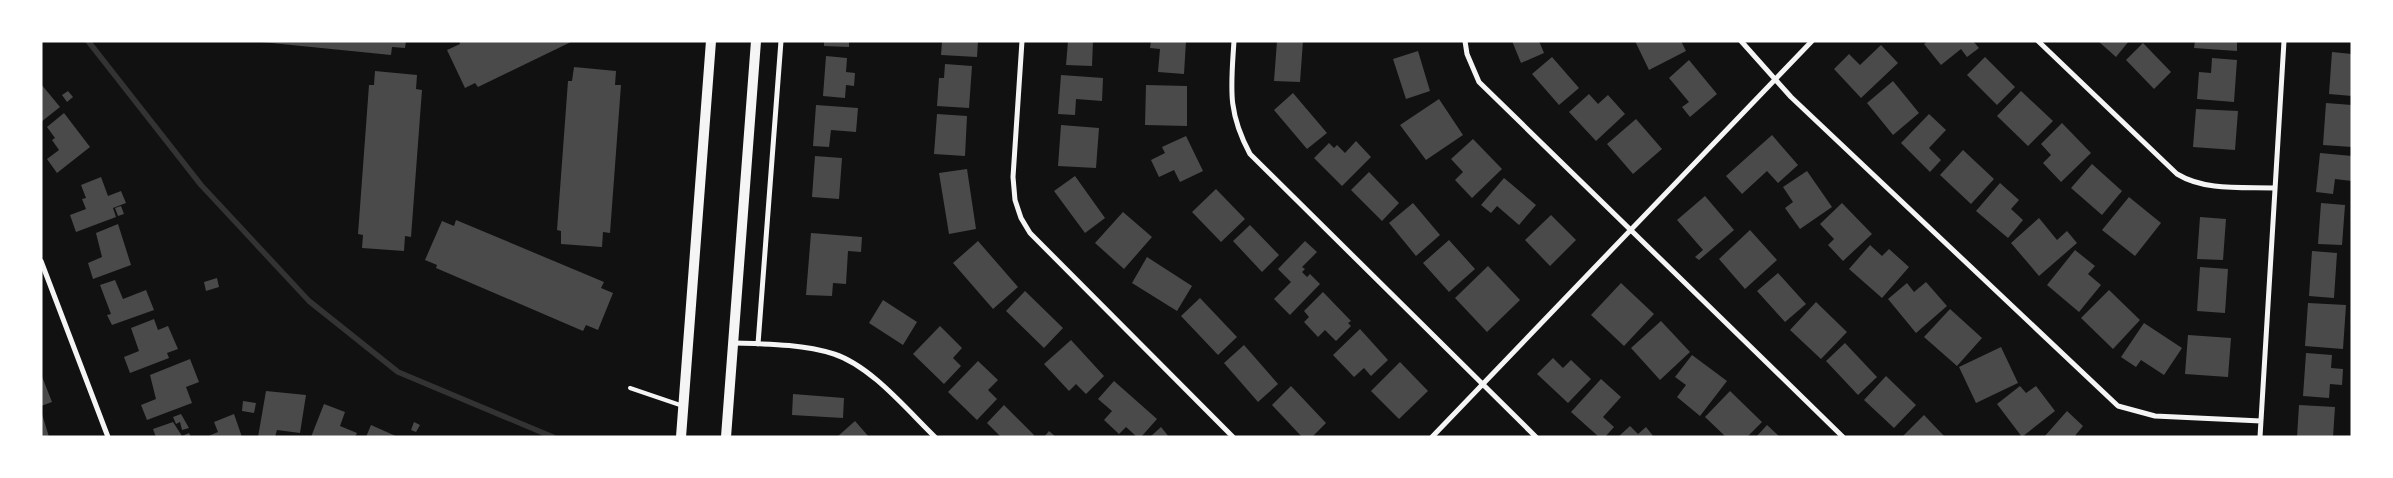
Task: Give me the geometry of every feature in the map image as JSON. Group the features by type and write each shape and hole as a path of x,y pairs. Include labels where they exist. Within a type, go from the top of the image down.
{"main road":[{"path":"681,437 711,41"},
{"path":"726,437 756,41"}],"street":[{"path":"758,344 781,41"},
{"path":"1022,41 1013,177 1015,200 1021,218 1030,233 1233,437"},
{"path":"1234,41 1231,96 1240,136 1250,154 1536,437"},
{"path":"1465,41 1467,54 1479,82 1843,437"},
{"path":"1741,41 1774,80 2118,406 2155,416 2261,422"},
{"path":"1432,437 1812,41"},
{"path":"2038,41 2177,174 2189,182 2205,185 2274,188"},
{"path":"2260,437 2284,41"},
{"path":"41,261 108,437"},
{"path":"734,343 802,347 835,355 859,368 879,383 935,437"}],"lane":[{"path":"630,388 683,406"}],"building":[{"path":"252,41 406,41 405,48 392,47 391,55"},
{"path":"459,41 573,41 478,87 475,83 465,88 447,50 460,44"},
{"path":"824,41 849,41 849,47 824,46"},
{"path":"942,41 978,41 977,57 941,55"},
{"path":"1068,41 1093,41 1092,66 1066,65"},
{"path":"1151,41 1186,41 1184,74 1158,72 1160,49 1150,48"},
{"path":"1277,41 1303,41 1300,82 1274,81"},
{"path":"1512,41 1539,41 1544,53 1521,63"},
{"path":"1635,41 1681,41 1686,51 1649,70"},
{"path":"1928,41 1973,41 1979,48 1967,57 1961,49 1941,65 1924,44"},
{"path":"2098,41 2129,41 2116,57"},
{"path":"2195,41 2237,41 2237,51 2194,48"},
{"path":"2143,43 2171,72 2154,89 2126,60"},
{"path":"1881,45 1898,63 1861,98 1834,69 1849,54 1860,65"},
{"path":"1418,51 1430,91 1406,99 1393,59"},
{"path":"2332,52 2352,54 2352,96 2329,94"},
{"path":"826,56 847,58 846,72 855,73 854,86 846,85 845,98 823,96"},
{"path":"1552,57 1579,88 1559,105 1532,74"},
{"path":"1985,57 2015,87 1997,105 1967,75"},
{"path":"2212,58 2237,60 2234,102 2197,99 2199,72 2211,73"},
{"path":"1689,60 1717,94 1690,117 1682,107 1689,102 1669,78"},
{"path":"945,64 972,66 969,108 937,106 939,78 944,78"},
{"path":"574,67 616,71 615,85 621,85 610,233 603,232 602,247 561,244 561,231 557,230 568,81 572,81"},
{"path":"375,71 417,75 416,89 422,90 411,237 405,236 404,251 362,248 363,235 358,234 369,85 374,85"},
{"path":"1061,75 1103,78 1102,101 1076,99 1075,115 1058,114"},
{"path":"1893,81 1919,113 1893,135 1867,103"},
{"path":"41,84 60,107 41,122"},
{"path":"1146,85 1187,86 1187,126 1145,125"},
{"path":"68,91 73,97 67,102 62,95"},
{"path":"2021,91 2053,121 2028,146 1997,116"},
{"path":"1293,93 1327,133 1307,149 1274,110"},
{"path":"1589,94 1598,104 1608,95 1625,114 1596,141 1569,112"},
{"path":"1439,99 1463,135 1426,160 1400,125"},
{"path":"2326,103 2352,105 2352,147 2323,145"},
{"path":"816,105 858,108 856,132 831,130 829,147 813,146"},
{"path":"2196,109 2238,111 2235,150 2193,147"},
{"path":"64,113 90,147 57,173 47,159 59,150 52,140 55,138 47,127"},
{"path":"937,114 967,116 965,156 934,154"},
{"path":"1929,114 1946,130 1929,148 1941,160 1930,172 1901,143"},
{"path":"1636,119 1662,149 1633,174 1607,144"},
{"path":"2062,123 2091,153 2061,182 2043,163 2051,155 2041,144"},
{"path":"1061,125 1099,128 1096,168 1058,166"},
{"path":"1772,135 1798,165 1778,183 1767,171 1742,194 1726,176"},
{"path":"1186,136 1203,171 1180,182 1174,170 1159,177 1151,160 1165,153 1162,147"},
{"path":"1473,139 1502,169 1472,198 1455,180 1463,172 1451,159"},
{"path":"1356,141 1371,157 1342,186 1314,158 1329,143 1334,148 1337,145 1345,153"},
{"path":"1963,150 1994,179 1971,204 1940,175"},
{"path":"2320,153 2352,156 2352,181 2335,179 2333,194 2316,192"},
{"path":"815,156 842,158 839,199 812,197"},
{"path":"2092,164 2122,191 2102,215 2071,188"},
{"path":"967,169 976,229 949,234 939,173"},
{"path":"1807,171 1832,207 1800,229 1785,208 1793,202 1783,187"},
{"path":"1369,172 1399,203 1382,221 1351,190"},
{"path":"1075,176 1105,218 1085,233 1054,191"},
{"path":"101,177 108,196 121,191 126,203 113,208 116,217 76,232 70,215 86,209 82,199 86,198 81,185"},
{"path":"1504,178 1536,205 1519,225 1497,206 1491,213 1481,205"},
{"path":"2000,183 2019,200 2011,209 2023,220 2008,238 1976,211"},
{"path":"1216,189 1245,219 1221,242 1192,212"},
{"path":"1705,196 1734,230 1699,260 1695,257 1703,250 1677,220"},
{"path":"2129,197 2161,223 2135,256 2102,230"},
{"path":"1413,203 1440,235 1416,256 1389,223"},
{"path":"1842,203 1872,234 1843,261 1828,245 1834,239 1820,224"},
{"path":"2321,203 2345,205 2342,245 2318,244"},
{"path":"121,206 124,214 118,216 115,208"},
{"path":"1123,212 1152,237 1124,269 1095,243"},
{"path":"1551,215 1576,240 1550,266 1525,240"},
{"path":"2200,217 2226,219 2223,260 2197,259"},
{"path":"2039,218 2057,240 2067,231 2077,243 2039,276 2011,243"},
{"path":"456,220 604,282 601,288 613,293 598,330 586,325 583,331 436,268 437,265 425,260 442,221 454,226"},
{"path":"118,224 131,265 93,279 88,263 102,257 96,233"},
{"path":"1250,225 1279,255 1262,272 1233,241"},
{"path":"1750,230 1777,260 1745,289 1719,259"},
{"path":"811,233 862,237 861,252 848,251 846,284 833,283 832,296 806,295"},
{"path":"1449,240 1475,269 1449,292 1423,263"},
{"path":"978,241 1018,287 993,309 953,263"},
{"path":"1305,241 1317,252 1302,267 1305,269 1302,272 1307,277 1310,274 1320,284 1290,315 1274,299 1291,282 1278,269"},
{"path":"1870,245 1882,256 1889,249 1909,267 1882,298 1849,269"},
{"path":"2075,250 2095,266 2088,274 2101,285 2079,312 2047,285"},
{"path":"2312,251 2337,253 2334,298 2309,296"},
{"path":"1147,257 1192,286 1177,311 1132,283"},
{"path":"1488,266 1520,300 1487,332 1455,298"},
{"path":"2200,267 2228,269 2225,313 2197,311"},
{"path":"1778,273 1806,304 1785,322 1757,291"},
{"path":"217,278 219,287 206,291 204,282"},
{"path":"115,280 123,299 146,290 154,310 112,325 107,315 111,314 100,285"},
{"path":"1926,282 1947,306 1916,333 1888,299 1907,283 1914,292"},
{"path":"1621,283 1654,314 1624,346 1591,315"},
{"path":"2109,290 2140,320 2113,349 2081,318"},
{"path":"1025,291 1063,328 1044,348 1006,311"},
{"path":"1323,292 1351,321 1348,323 1351,326 1336,341 1325,330 1318,337 1304,322 1309,317 1304,311"},
{"path":"1200,298 1237,337 1218,355 1181,316"},
{"path":"883,300 917,322 903,345 869,323"},
{"path":"1816,302 1847,332 1821,359 1790,330"},
{"path":"2308,303 2346,305 2343,349 2305,346"},
{"path":"1950,309 1982,338 1957,366 1924,337"},
{"path":"154,319 158,330 168,326 178,349 167,353 169,358 130,373 124,357 139,351 131,328"},
{"path":"1661,321 1690,352 1660,380 1631,348"},
{"path":"2144,323 2182,348 2164,375 2141,360 2136,367 2121,357"},
{"path":"940,326 962,348 953,358 961,366 944,384 913,354"},
{"path":"1360,329 1388,360 1371,376 1364,368 1354,377 1333,355"},
{"path":"2188,335 2231,338 2228,377 2185,374"},
{"path":"1071,340 1104,376 1086,394 1076,384 1069,391 1044,364"},
{"path":"1845,343 1877,377 1858,395 1826,361"},
{"path":"1244,345 1278,384 1258,402 1224,363"},
{"path":"2001,347 2018,383 1976,403 1959,367"},
{"path":"2306,353 2332,355 2331,368 2343,369 2342,385 2330,384 2329,398 2303,396"},
{"path":"1692,355 1727,381 1700,416 1677,397 1686,385 1675,377"},
{"path":"1553,358 1563,368 1571,360 1591,379 1568,403 1537,374"},
{"path":"190,359 199,382 186,387 192,403 147,420 141,405 156,399 150,375"},
{"path":"978,361 998,380 988,390 997,399 977,420 948,392"},
{"path":"1400,362 1428,391 1399,419 1371,391"},
{"path":"41,374 52,402 41,406"},
{"path":"1886,376 1916,405 1894,428 1864,400"},
{"path":"1601,379 1621,397 1603,417 1614,427 1605,437 1599,437 1571,412"},
{"path":"1114,381 1157,419 1141,437 1137,437 1126,427 1119,434 1104,420 1112,411 1098,399"},
{"path":"1291,386 1326,423 1312,437 1302,437 1272,405"},
{"path":"2020,386 2026,393 2036,386 2055,411 2022,437 1997,404"},
{"path":"266,391 306,395 300,433 277,430 275,437 258,437"},
{"path":"1730,391 1762,422 1747,437 1726,437 1705,417"},
{"path":"793,394 844,398 843,418 792,415"},
{"path":"243,401 256,403 254,413 242,411"},
{"path":"324,404 345,412 340,426 357,433 355,437 311,437"},
{"path":"1004,405 1034,435 1033,437 1001,437 987,423"},
{"path":"2299,405 2335,407 2333,437 2297,437"},
{"path":"2067,411 2083,426 2074,437 2044,437"},
{"path":"42,414 49,437 41,437"},
{"path":"181,414 189,428 182,430 180,422 176,424 173,417"},
{"path":"234,414 242,437 206,437 218,432 214,422"},
{"path":"1924,415 1945,437 1902,437"},
{"path":"855,421 869,437 837,437"},
{"path":"173,422 182,436 189,433 191,437 156,437 153,429"},
{"path":"414,422 420,425 416,432 411,430"},
{"path":"371,425 398,437 366,437"},
{"path":"1767,425 1780,437 1756,437"},
{"path":"1630,426 1638,434 1646,427 1654,437 1618,437"},
{"path":"1161,427 1169,437 1150,437"},
{"path":"1049,431 1056,437 1044,437"}],"waterway":[{"path":"88,41 201,185 309,301 398,372 553,437"}]}
